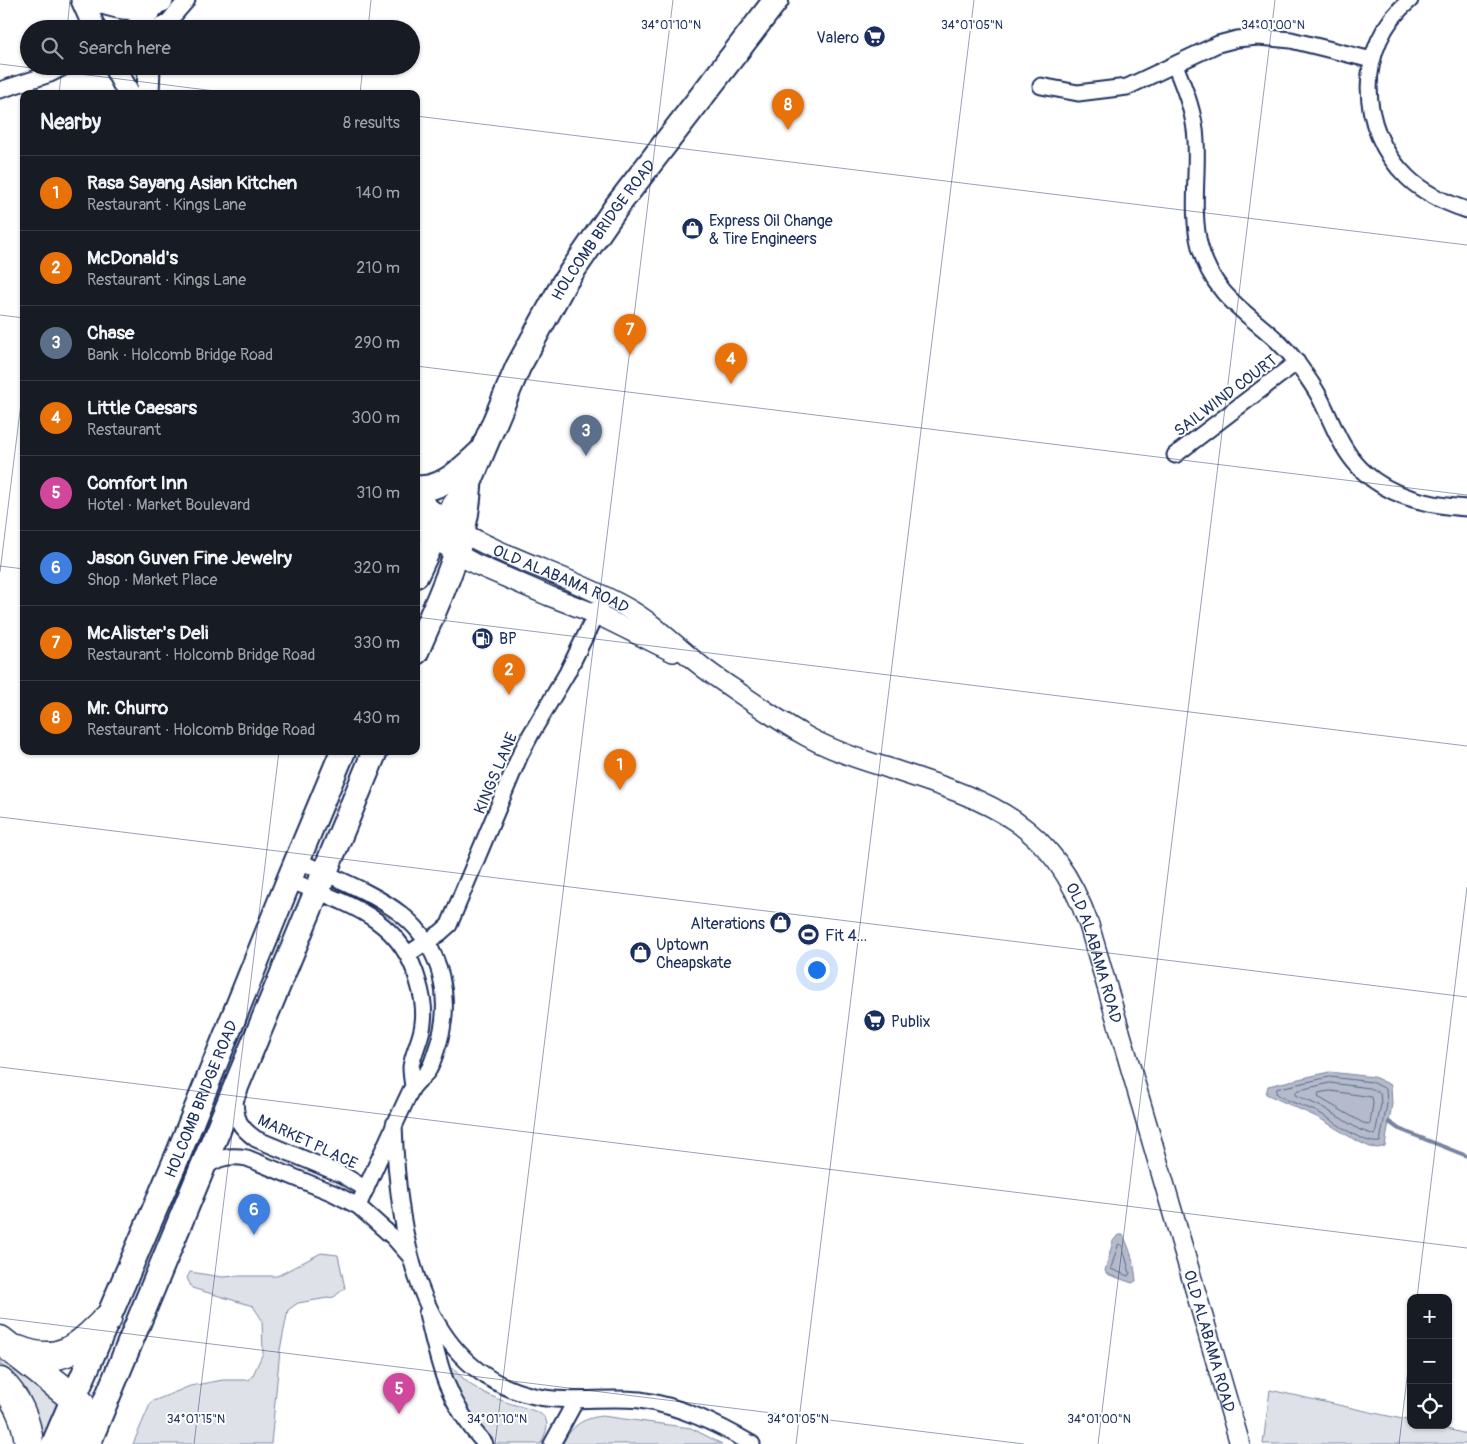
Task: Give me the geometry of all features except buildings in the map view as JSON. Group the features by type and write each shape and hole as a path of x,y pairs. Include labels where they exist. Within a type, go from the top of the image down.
{"highway":[{"path":"3,1341 18,1351 50,1357 79,1346 107,1319"},
{"path":"3,1341 80,1402 83,1414 73,1444"},
{"path":"0,1382 20,1410 26,1426 29,1444"},
{"path":"92,1444 100,1416"}],"main road":[{"path":"82,0 91,20"},
{"path":"94,0 128,10 143,8 162,1"},
{"name":"HOLCOMB BRIDGE ROAD","path":"420,565 450,536 468,511 469,483 528,346 580,259 617,206 776,0"},
{"path":"119,75 127,90"},
{"path":"148,90 149,75"},
{"path":"420,488 430,488 443,482 481,452"},
{"name":"OLD ALABAMA ROAD","path":"420,503 450,536"},
{"name":"OLD ALABAMA ROAD","path":"420,524 450,536"},
{"name":"HOLCOMB BRIDGE ROAD","path":"420,638 450,536"},
{"name":"HOLCOMB BRIDGE ROAD","path":"54,1444 174,1164 341,755"},
{"name":"HOLCOMB BRIDGE ROAD","path":"88,1444 373,755"}],"street":[{"path":"170,20 188,0"},
{"path":"1410,0 1403,6 1384,31 1372,60 1368,92 1374,125 1386,153 1407,178 1433,196 1467,210"},
{"path":"144,20 162,1"},
{"path":"1041,86 1078,93 1127,87 1218,44 1237,39 1258,37 1291,40 1372,60"},
{"path":"1175,65 1195,124 1196,226 1206,264 1215,282 1227,298 1276,340 1297,362 1318,394 1347,454 1365,473 1386,488 1416,500 1467,508"},
{"path":"0,90 47,75"},
{"name":"SAILWIND COURT","path":"1175,455 1297,362"},
{"name":"OLD ALABAMA ROAD","path":"450,536 490,548 604,596 650,622 701,666 782,722 823,745 952,789 997,809 1017,822 1053,856 1069,878 1080,899 1089,925 1240,1444"},
{"name":"OLD ALABAMA ROAD","path":"450,536 475,564 596,614 701,666"},
{"name":"KINGS LANE","path":"408,954 428,942 448,925 520,755 567,673 604,596"},
{"path":"293,870 321,882 374,919 398,939 408,954 415,970 423,1005 424,1023 411,1068 413,1086"},
{"path":"293,870 321,882 385,902 416,927 428,942 442,982 445,1002 444,1022 439,1043 429,1069 413,1086 394,1124 358,1206"},
{"name":"MARKET PLACE","path":"235,1092 235,1113 239,1124 247,1133 256,1139 343,1175 366,1189"},
{"path":"394,1124 396,1178 409,1255 424,1297 436,1321 454,1348 479,1371 498,1382 535,1396 576,1400 639,1400 672,1407 698,1416 752,1444"},
{"path":"202,1170 217,1159 227,1156 247,1158 333,1193 358,1206 394,1238 409,1255"},
{"path":"424,1297 435,1350 452,1398 485,1444"},
{"path":"552,1444 576,1400"}],"shaded area":[{"path":"321,1253 338,1255 345,1288 334,1297 298,1303 288,1310 280,1350 271,1444 133,1444 151,1402 190,1386 223,1380 249,1380 263,1353 262,1320 253,1306 192,1288 187,1278 190,1272 222,1277 277,1276"},
{"path":"0,1348 59,1398 44,1436 40,1434 30,1404 22,1388 0,1364"},
{"path":"447,1365 471,1385 484,1392 542,1415 547,1424 541,1444 490,1444 473,1425 445,1368"},
{"path":"1270,1390 1407,1420 1407,1429 1446,1429 1467,1434 1467,1444 1263,1444"},
{"path":"602,1416 691,1428 722,1444 562,1444 578,1424 588,1419"}],"water":[{"path":"1329,1072 1374,1077 1391,1085 1392,1104 1385,1146 1378,1148 1370,1147 1319,1118 1266,1094 1268,1086"},
{"path":"1118,1235 1123,1235 1132,1257 1136,1281 1132,1283 1107,1274 1105,1271 1113,1241"}],"waterway":[{"path":"1389,1122 1399,1129 1467,1156"}],"place":[{"name":"Valero","path":"875,37"},
{"name":"Mr. Churro","path":"788,130"},
{"name":"Express Oil Change & Tire Engineers","path":"693,229"},
{"name":"McAlister's Deli","path":"630,355"},
{"name":"Little Caesars","path":"731,384"},
{"name":"Chase","path":"586,456"},
{"name":"BP","path":"483,638"},
{"name":"McDonald's","path":"509,695"},
{"name":"Rasa Sayang Asian Kitchen","path":"620,790"},
{"name":"Alterations","path":"781,923"},
{"name":"Fit 4...","path":"809,935"},
{"name":"Uptown Cheapskate","path":"640,953"},
{"name":"Publix","path":"875,1021"},
{"name":"Jason Guven Fine Jewelry","path":"254,1235"},
{"name":"Comfort Inn","path":"399,1414"}]}
